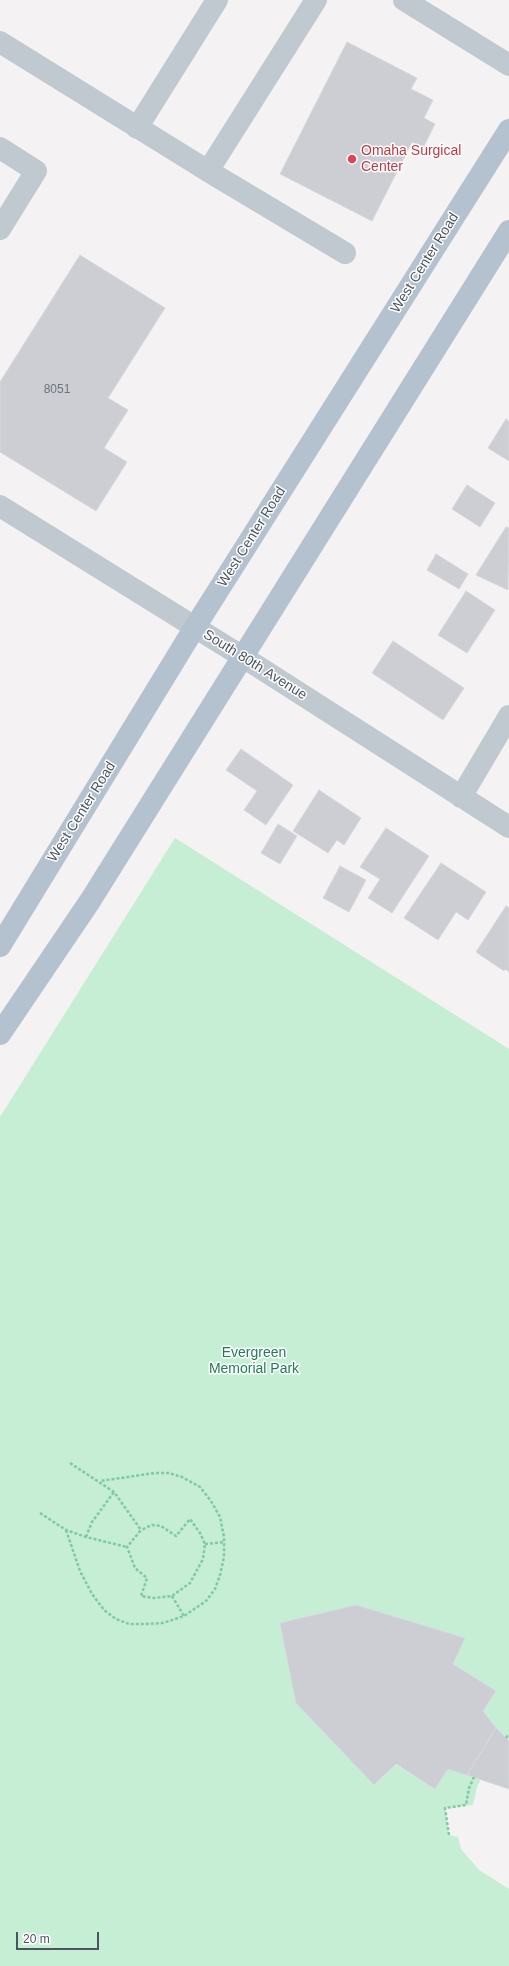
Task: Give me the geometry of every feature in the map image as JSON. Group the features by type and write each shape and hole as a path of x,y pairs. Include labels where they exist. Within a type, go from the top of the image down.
{"main road":[{"name":"West Center Road","path":"0,946 195,627 509,130"},
{"path":"0,1034 90,901 509,231"}],"street":[{"path":"137,128 217,0"},
{"path":"208,171 316,0"},
{"path":"404,0 509,65"},
{"path":"0,42 137,128 344,253"},
{"path":"0,148 36,171 0,229"},
{"name":"South 80th Avenue","path":"0,506 243,657 509,827"},
{"path":"461,797 509,716"}],"path":[{"path":"70,1463 100,1481 114,1492 141,1530"},
{"path":"66,1530 80,1571 92,1594 104,1610 129,1624 163,1623 184,1616 206,1601 215,1589 220,1575 224,1542 220,1518 211,1501 200,1487 182,1477 169,1473 155,1473 100,1481"},
{"path":"86,1538 92,1522 114,1492"},
{"path":"40,1513 66,1530 86,1538 127,1547"},
{"path":"190,1518 205,1544 203,1559 190,1583 172,1596 154,1598 141,1596 147,1578 135,1568 127,1547 141,1530 152,1525 161,1526 176,1536 190,1518"},
{"path":"205,1544 224,1542"},
{"path":"172,1596 184,1616"},
{"path":"506,1738 509,1734"},
{"path":"449,1835 445,1808 466,1805 474,1777"}],"green space":[{"name":"Evergreen Memorial Park","path":"175,838 509,1049 509,1741 485,1770 477,1787 473,1805 445,1808 449,1835 458,1837 461,1849 479,1870 509,1889 509,1966 0,1966 0,1117","holes":["356,1605 465,1638 453,1664 496,1691 483,1711 496,1728 467,1775 448,1769 435,1789 396,1765 374,1785 296,1703 280,1623"]}],"building":[{"path":"347,42 417,78 411,89 433,100 424,118 435,124 423,148 412,142 372,221 280,174"},
{"path":"80,255 165,308 108,398 128,410 104,448 127,462 96,511 0,452 0,382"},
{"path":"506,419 509,421 509,461 488,448"},
{"path":"467,485 495,503 480,527 452,509"},
{"path":"506,527 509,528 508,590 476,575"},
{"path":"436,554 468,574 459,589 427,570"},
{"path":"466,591 495,610 467,653 438,635"},
{"path":"393,641 464,688 443,720 372,673"},
{"path":"241,749 293,785 266,825 244,810 257,791 226,770"},
{"path":"319,790 361,818 344,845 337,840 328,853 293,831"},
{"path":"278,824 297,836 280,864 261,853"},
{"path":"386,828 429,856 392,913 368,898 380,879 360,867"},
{"path":"441,863 486,892 468,920 456,912 438,940 404,918"},
{"path":"340,866 366,880 349,912 323,898"},
{"path":"506,906 509,908 509,972 505,969 504,971 476,952"},
{"path":"356,1605 465,1638 453,1664 496,1691 483,1711 496,1728 467,1775 448,1769 435,1789 396,1764 374,1785 296,1703 280,1623"},
{"path":"496,1728 509,1741 509,1789 467,1775"}],"place":[{"name":"Omaha Surgical Center","path":"352,159"}]}
